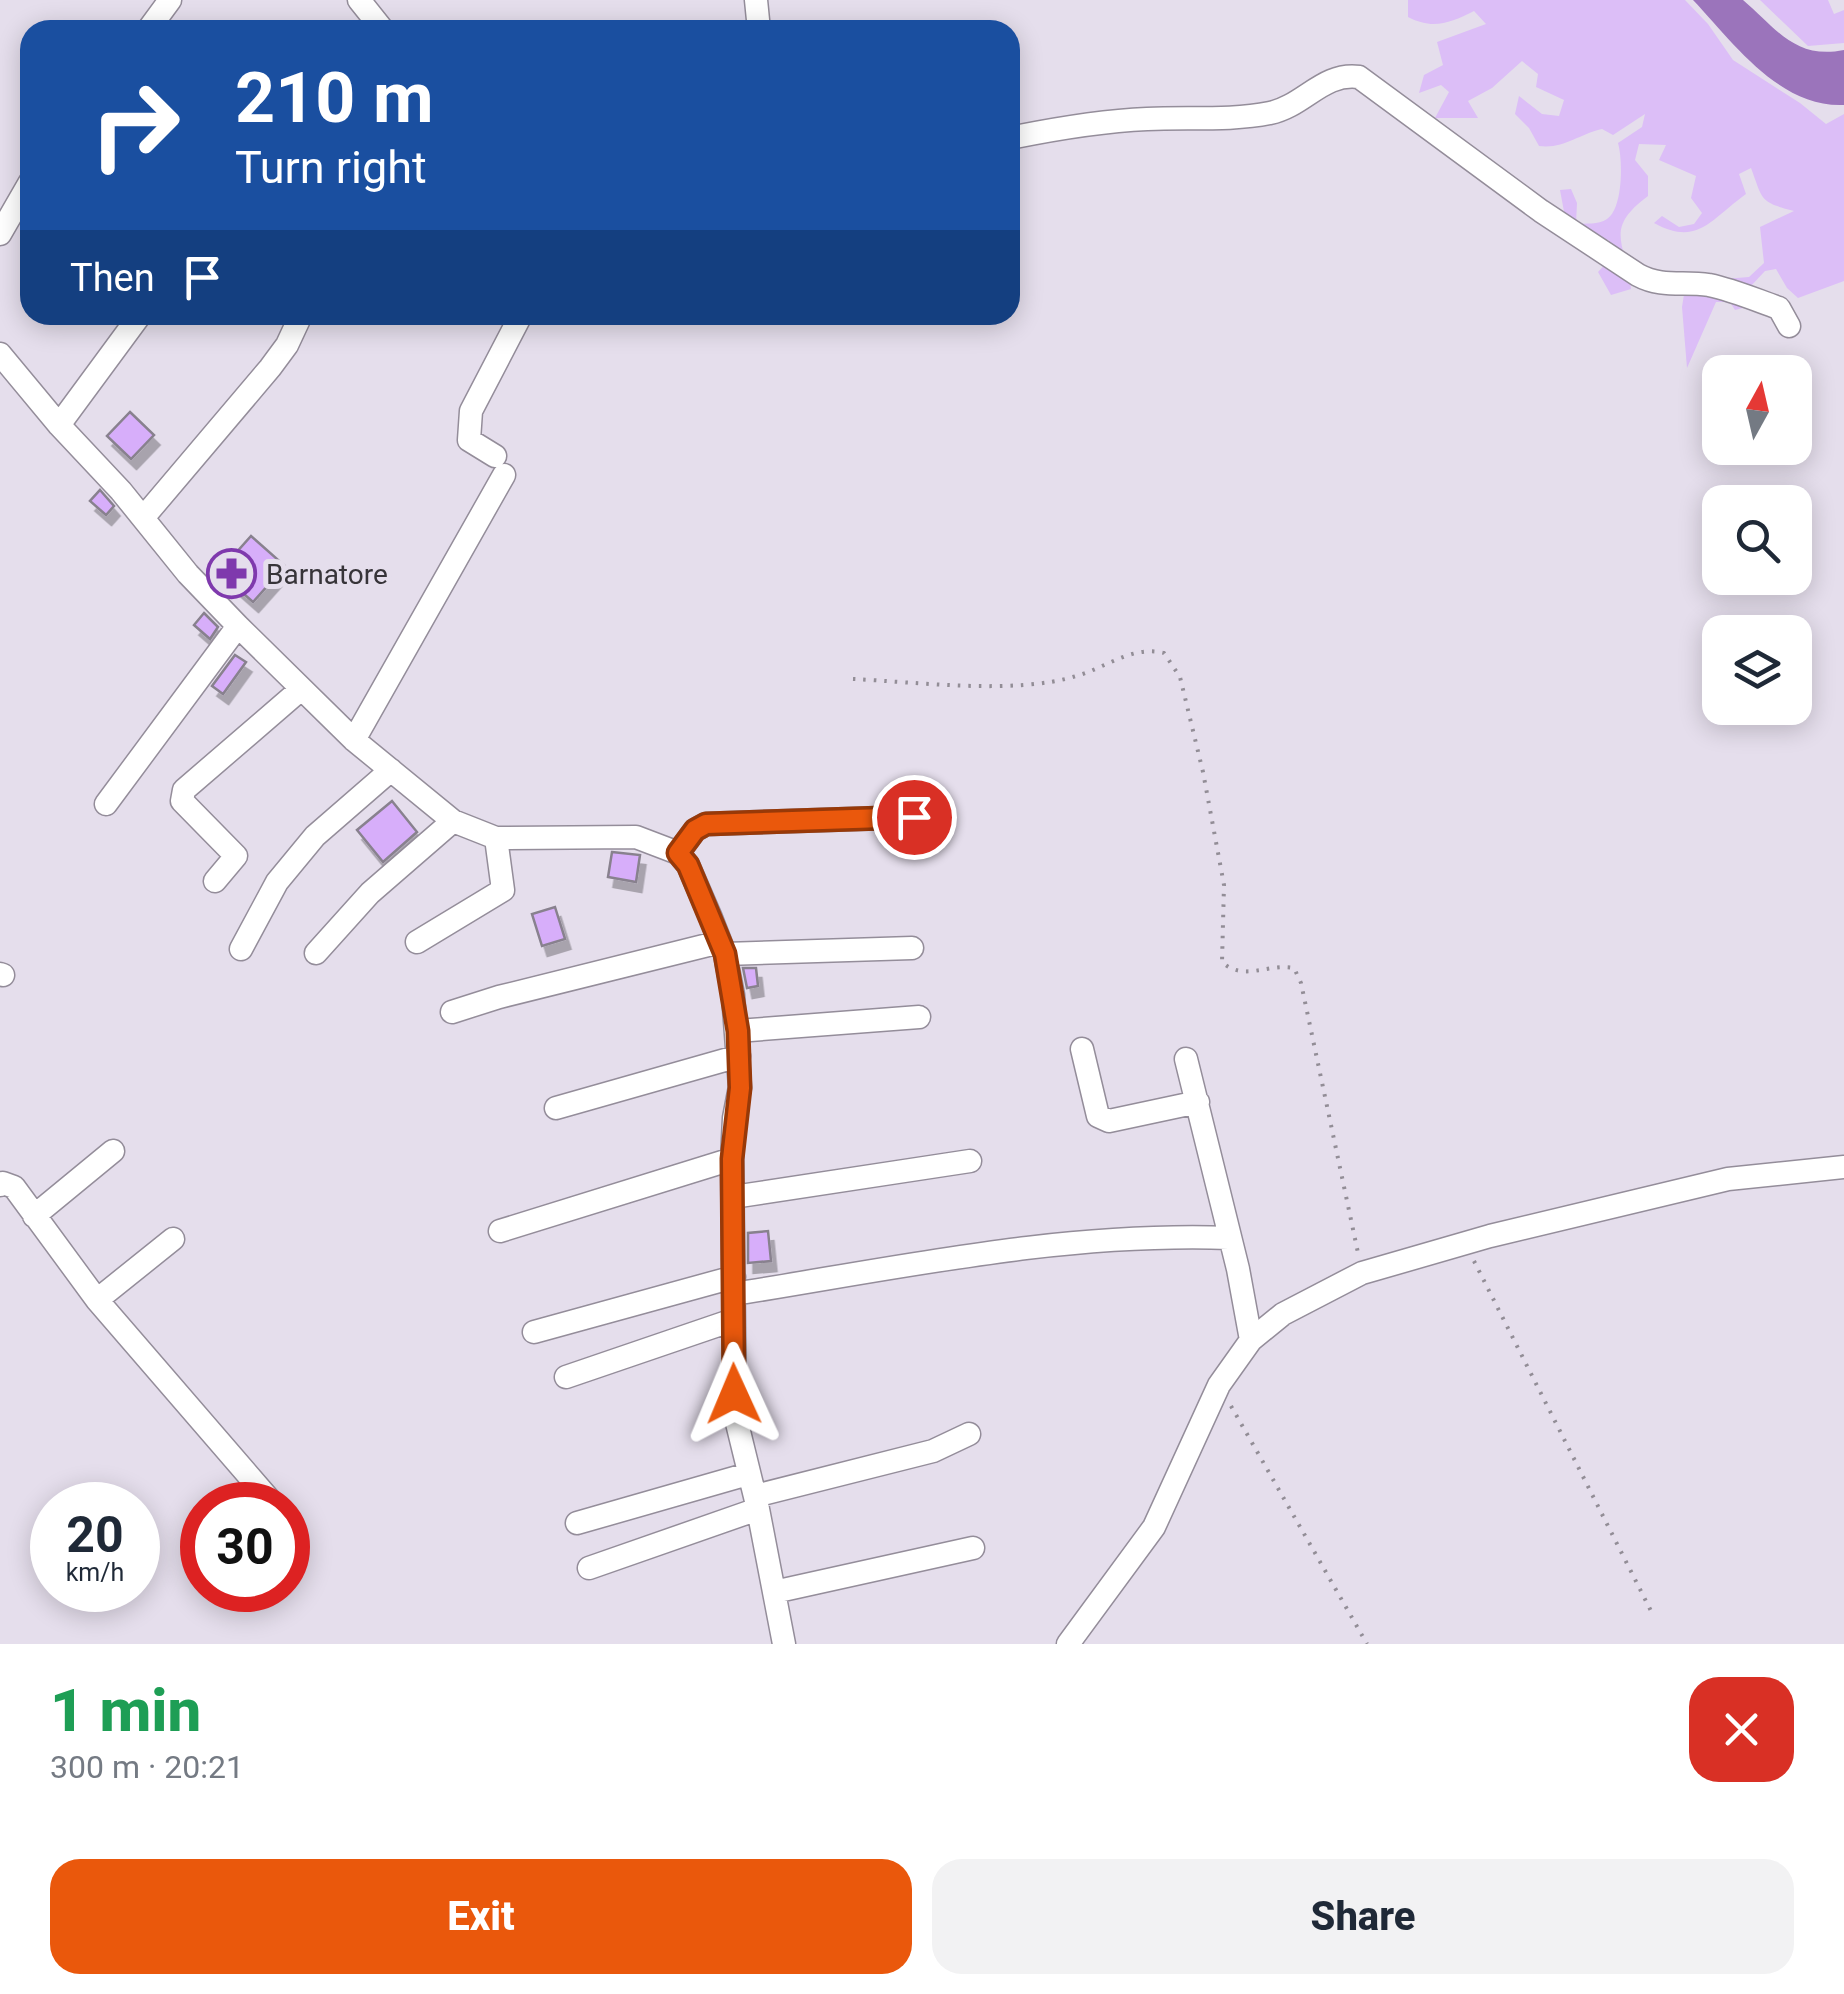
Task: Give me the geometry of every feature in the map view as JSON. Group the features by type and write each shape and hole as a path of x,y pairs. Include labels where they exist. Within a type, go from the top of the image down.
{"street":[{"path":"359,0 375,20"},
{"path":"1020,137 1142,119 1270,113 1300,102 1343,75 1359,77 1541,211 1638,276 1653,284 1705,284 1730,291 1778,308 1789,326"},
{"path":"0,234 20,199"},
{"path":"59,425 133,325"},
{"path":"143,518 270,368 296,325"},
{"path":"354,740 499,466 469,440 471,411 515,325"},
{"path":"0,354 188,574 300,690 354,740 453,820 496,838 636,837 678,853 688,865 722,948 738,1031 740,1088 732,1159 735,1415 784,1644"},
{"path":"106,804 238,626"},
{"path":"215,882 236,856 182,801 184,790 300,690"},
{"path":"242,949 277,882 315,836 391,770"},
{"path":"678,853 695,830 706,824 914,817"},
{"path":"316,953 370,893 453,820"},
{"path":"417,942 503,890 496,838"},
{"path":"452,1012 722,948 912,948"},
{"path":"738,1031 919,1017"},
{"path":"1082,1049 1098,1116 1109,1121 1198,1102"},
{"path":"556,1108 739,1056"},
{"path":"1186,1059 1252,1340"},
{"path":"34,1216 113,1151"},
{"path":"500,1231 732,1159"},
{"path":"733,1197 970,1161"},
{"path":"1068,1644 1154,1527 1219,1385 1252,1340 1283,1314 1362,1273 1465,1243 1683,1188 1776,1172 1844,1168"},
{"path":"0,1186 4,1183 14,1187 97,1300 254,1482"},
{"path":"534,1332 734,1286 1082,1242 1179,1236 1229,1238"},
{"path":"97,1300 174,1238"},
{"path":"566,1377 733,1320"},
{"path":"577,1523 754,1493 933,1451 969,1434"},
{"path":"588,1568 754,1493"},
{"path":"774,1592 972,1548"}],"path":[{"path":"853,679 1000,686 1074,677 1148,649 1164,653 1180,677 1210,810 1224,885 1222,962 1232,971 1248,973 1278,965 1294,968 1302,982 1362,1273"},
{"path":"1465,1243 1652,1613"},
{"path":"1219,1385 1367,1644"}],"shaded area":[{"path":"1408,0 1685,0 1733,60 1826,124 1844,114 1844,281 1798,298 1776,269 1765,271 1750,287 1758,304 1735,310 1730,302 1716,302 1687,368 1682,307 1686,282 1749,277 1764,263 1760,227 1794,211 1764,198 1751,168 1739,174 1746,194 1713,220 1693,231 1669,230 1654,223 1662,216 1679,227 1694,224 1702,213 1691,198 1696,176 1659,160 1666,145 1639,144 1635,160 1648,176 1648,196 1625,219 1621,229 1631,289 1611,295 1598,272 1609,260 1609,240 1584,237 1565,217 1560,190 1571,189 1577,203 1576,224 1607,219 1619,195 1618,143 1642,127 1645,114 1613,135 1602,129 1563,144 1539,146 1515,114 1519,96 1542,114 1559,116 1564,100 1536,87 1538,74 1522,61 1492,88 1468,101 1478,118 1435,118 1449,92 1441,85 1419,93 1424,75 1443,65 1437,42 1486,24 1474,11 1441,23 1417,21 1408,17"},
{"path":"1693,0 1743,0 1799,46 1827,52 1844,50 1844,105 1820,103 1778,84 1741,52"},
{"path":"1760,0 1828,0 1834,14 1844,10 1844,43 1808,46"}],"building":[{"path":"130,412 154,435 131,459 107,436"},
{"path":"100,490 114,506 106,515 90,501"},
{"path":"251,536 285,566 253,602 219,572"},
{"path":"204,613 218,627 210,639 194,625"},
{"path":"235,655 246,662 223,694 212,686"},
{"path":"392,801 417,832 383,862 357,830"},
{"path":"612,852 640,855 636,882 608,877"},
{"path":"555,907 565,939 542,946 532,914"},
{"path":"743,968 756,968 758,986 747,988"},
{"path":"768,1231 771,1261 748,1263 748,1233"}],"place":[{"name":"Barnatore","path":"231,574"}],"route":[{"path":"734,1394 732,1159 740,1088 738,1031 725,954 688,865 678,853 695,830 706,824 914,817"}]}
